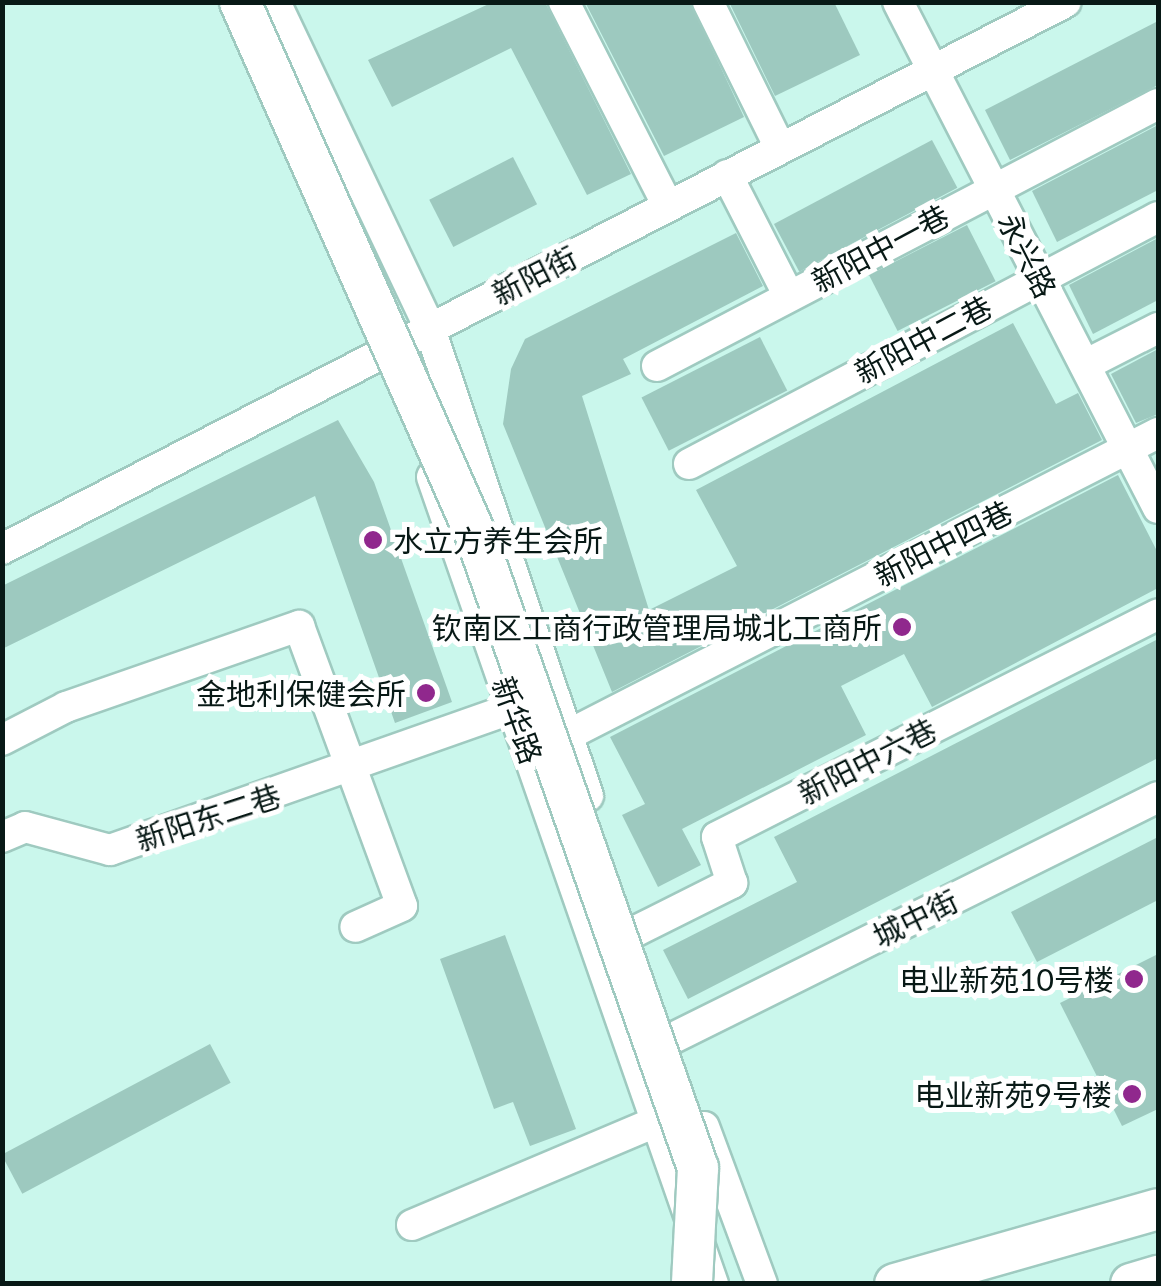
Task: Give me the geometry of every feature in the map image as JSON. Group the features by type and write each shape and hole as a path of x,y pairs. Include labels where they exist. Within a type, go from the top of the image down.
{"main road":[{"path":"240,2 482,552 698,1168 692,1284"},
{"path":"895,1284 1158,1210"},
{"path":"1131,1284 1158,1276"}],"street":[{"name":"新华路","path":"224,2 387,352 660,1120 714,1284"},
{"name":"新华路","path":"275,2 430,329 671,1039 762,1284"},
{"path":"564,2 668,206"},
{"path":"708,2 780,148"},
{"name":"永兴路","path":"898,2 1158,508"},
{"name":"新阳街","path":"2,549 1066,2"},
{"name":"新阳中一巷","path":"657,366 1158,104"},
{"path":"727,175 790,296"},
{"name":"新阳中二巷","path":"689,464 1158,217"},
{"path":"1084,365 1158,328"},
{"name":"新阳中四巷","path":"568,735 1158,434"},
{"name":"新阳中六巷","path":"634,932 732,883 717,837 1158,614"},
{"path":"2,740 66,707 299,626 356,769 402,906 355,927"},
{"name":"新阳东二巷","path":"2,837 24,827 110,850 356,769 514,708"},
{"name":"城中街","path":"671,1039 1158,796"},
{"path":"412,1225 660,1120"}],"building":[{"path":"493,2 545,2 631,174 587,195 511,48 392,107 368,60"},
{"path":"585,2 690,2 744,117 664,156"},
{"path":"729,2 834,2 860,55 775,96"},
{"path":"1158,21 1158,85 1010,160 985,110"},
{"path":"1158,125 1158,190 1057,242 1032,191"},
{"path":"932,140 957,188 799,272 774,224"},
{"path":"513,157 537,204 453,247 429,200"},
{"path":"967,225 996,281 898,331 869,275"},
{"path":"736,233 763,286 623,359 631,374 582,396 649,610 737,566 696,490 1013,323 1056,404 1078,393 1102,440 612,692 503,424 511,369 525,339"},
{"path":"1158,238 1158,300 1093,334 1069,285"},
{"path":"760,337 787,390 669,451 641,397"},
{"path":"1158,349 1158,414 1136,423 1111,374"},
{"path":"338,420 374,482 452,702 395,723 315,496 2,649 2,586"},
{"path":"1118,475 1158,553 1158,588 932,707 904,654 841,686 866,735 682,829 701,865 658,887 622,815 645,804 610,737"},
{"path":"1158,639 1158,758 688,999 663,950 797,882 774,837"},
{"path":"1158,837 1158,900 1037,962 1011,912"},
{"path":"505,935 576,1129 530,1146 513,1102 494,1109 440,959"},
{"path":"1158,954 1158,1109 1122,1126 1060,1003"},
{"path":"210,1044 231,1083 22,1194 2,1155"}],"place":[{"name":"水立方养生会所","path":"373,540"},
{"name":"钦南区工商行政管理局城北工商所","path":"902,627"},
{"name":"金地利保健会所","path":"426,693"},
{"name":"电业新苑10号楼","path":"1134,979"},
{"name":"电业新苑9号楼","path":"1132,1094"}]}
